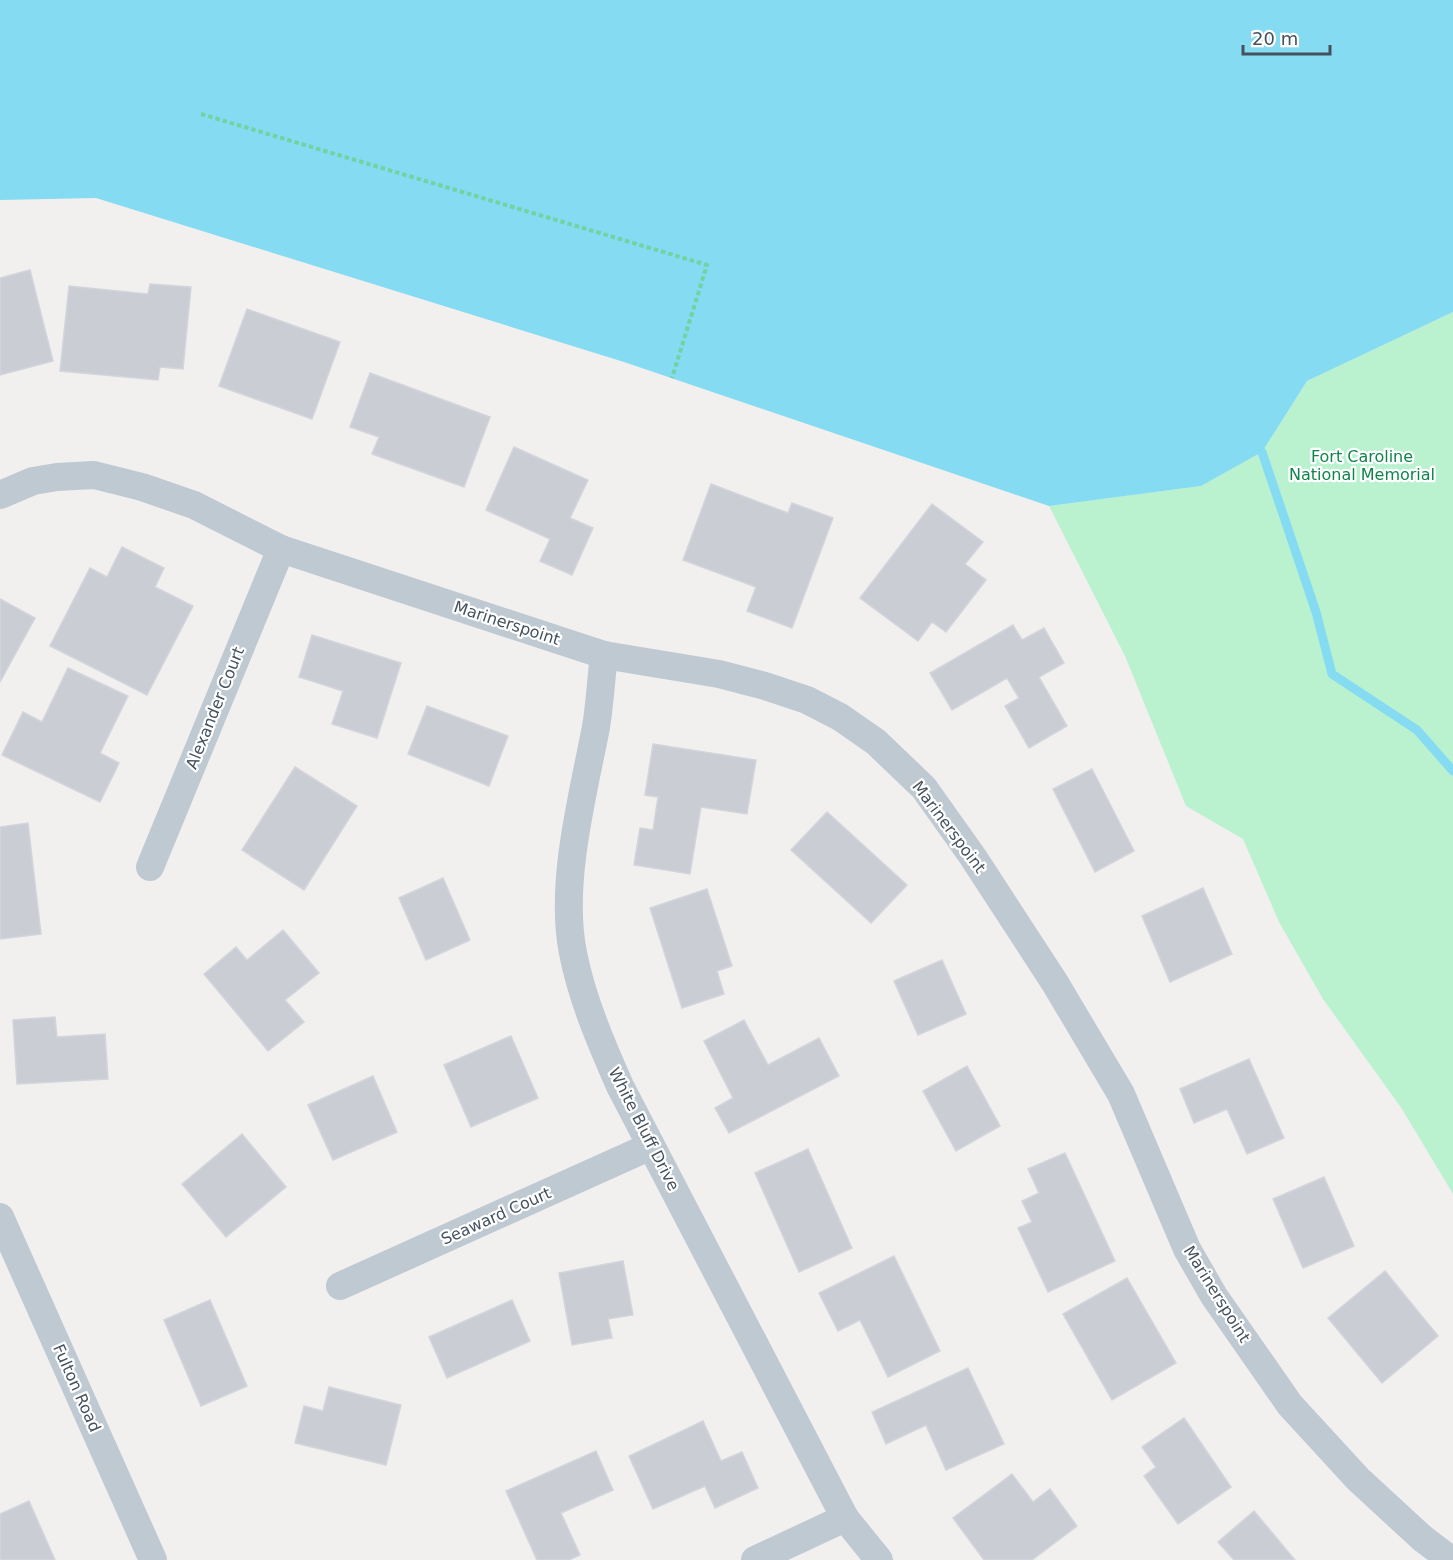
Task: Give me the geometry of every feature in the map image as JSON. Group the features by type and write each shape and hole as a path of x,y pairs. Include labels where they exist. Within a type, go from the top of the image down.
{"street":[{"name":"Marinerspoint","path":"0,495 33,481 57,477 94,475 142,487 194,505 281,549 604,655 719,674 807,699 840,717 876,742 924,788 973,857 1055,983 1121,1095 1187,1249 1214,1296 1290,1405 1358,1479 1422,1538 1451,1560"},
{"name":"Alexander Court","path":"150,867 281,549"},
{"name":"White Bluff Drive","path":"604,655 596,723 571,868 569,912 573,952 585,999 600,1042 620,1086 845,1518 879,1560"},
{"name":"Seaward Court","path":"340,1286 651,1146"},
{"name":"Fulton Road","path":"0,1217 153,1560"},
{"path":"755,1560 845,1518"}],"path":[{"path":"201,114 707,265 672,378"}],"green space":[{"name":"Fort Caroline National Memorial","path":"1453,312 1453,1194 1402,1109 1323,999 1279,922 1243,839 1186,806 1125,656 1049,506 1201,486 1262,452 1307,381"}],"water":[{"path":"0,0 1453,0 1453,312 1307,381 1262,452 1201,486 1049,506 624,362 96,198 0,200"}],"building":[{"path":"30,270 53,361 0,375 0,278"},
{"path":"150,284 191,287 183,369 160,367 158,380 60,371 69,286 148,294"},
{"path":"247,309 340,342 312,419 219,386"},
{"path":"370,373 490,417 464,487 372,454 379,437 350,427"},
{"path":"514,447 588,480 570,518 593,528 572,575 540,561 550,539 486,510"},
{"path":"711,484 788,513 792,503 833,518 792,628 747,611 756,587 683,560"},
{"path":"932,504 983,542 965,564 986,580 946,632 932,622 918,641 860,598"},
{"path":"122,547 164,568 155,587 193,606 147,695 50,646 90,568 107,577"},
{"path":"0,599 35,618 0,682"},
{"path":"1013,625 1022,640 1044,628 1064,663 1039,677 1067,726 1029,748 1005,706 1019,698 1007,678 952,710 930,673"},
{"path":"312,635 401,663 377,738 332,724 343,691 299,677"},
{"path":"68,668 128,696 100,753 119,763 100,802 2,755 23,712 42,722"},
{"path":"427,706 508,736 489,786 408,754"},
{"path":"653,744 756,760 747,814 701,807 690,874 634,865 640,828 653,830 658,797 645,795"},
{"path":"295,767 357,806 304,890 242,850"},
{"path":"1092,769 1134,851 1095,872 1053,789"},
{"path":"827,812 907,885 871,923 791,850"},
{"path":"28,823 41,934 0,939 0,827"},
{"path":"443,878 470,940 426,960 399,898"},
{"path":"1203,888 1232,954 1170,982 1142,916"},
{"path":"707,889 732,966 717,971 724,994 682,1008 650,908"},
{"path":"283,930 319,973 285,1000 304,1022 268,1051 204,974 236,947 247,960"},
{"path":"942,960 966,1014 918,1035 894,981"},
{"path":"55,1017 57,1037 105,1034 108,1079 17,1084 13,1020"},
{"path":"744,1020 768,1065 819,1038 839,1076 729,1133 715,1108 733,1098 704,1041"},
{"path":"511,1036 538,1098 471,1127 444,1065"},
{"path":"1249,1059 1284,1138 1247,1154 1227,1109 1194,1123 1180,1089"},
{"path":"967,1066 1000,1126 956,1151 923,1091"},
{"path":"373,1076 397,1132 333,1160 308,1105"},
{"path":"242,1134 286,1187 226,1237 182,1184"},
{"path":"808,1149 852,1248 799,1272 755,1173"},
{"path":"1065,1153 1115,1261 1048,1292 1018,1228 1032,1222 1022,1201 1039,1193 1028,1169"},
{"path":"1324,1177 1354,1246 1303,1268 1273,1199"},
{"path":"894,1256 940,1351 888,1377 860,1320 838,1331 819,1293"},
{"path":"623,1261 633,1315 608,1319 612,1338 572,1345 559,1273"},
{"path":"1385,1271 1438,1336 1382,1383 1328,1318"},
{"path":"1127,1278 1176,1363 1112,1400 1063,1314"},
{"path":"210,1300 247,1386 201,1406 164,1320"},
{"path":"512,1300 530,1341 447,1378 429,1337"},
{"path":"968,1368 1004,1444 946,1470 926,1425 886,1444 872,1412"},
{"path":"329,1387 401,1405 386,1465 295,1443 304,1406 323,1411"},
{"path":"1184,1418 1231,1487 1178,1524 1144,1476 1156,1467 1142,1447"},
{"path":"703,1421 721,1461 742,1452 758,1488 715,1508 705,1486 653,1509 629,1456"},
{"path":"596,1451 613,1490 561,1513 580,1555 569,1560 537,1560 506,1491"},
{"path":"1012,1474 1033,1502 1050,1489 1077,1526 1032,1560 984,1560 953,1518"},
{"path":"29,1501 55,1560 0,1560 0,1514"},
{"path":"1254,1511 1295,1560 1234,1560 1218,1542"}],"waterway":[{"path":"1262,452 1316,612 1332,674 1417,730 1453,771"}]}
